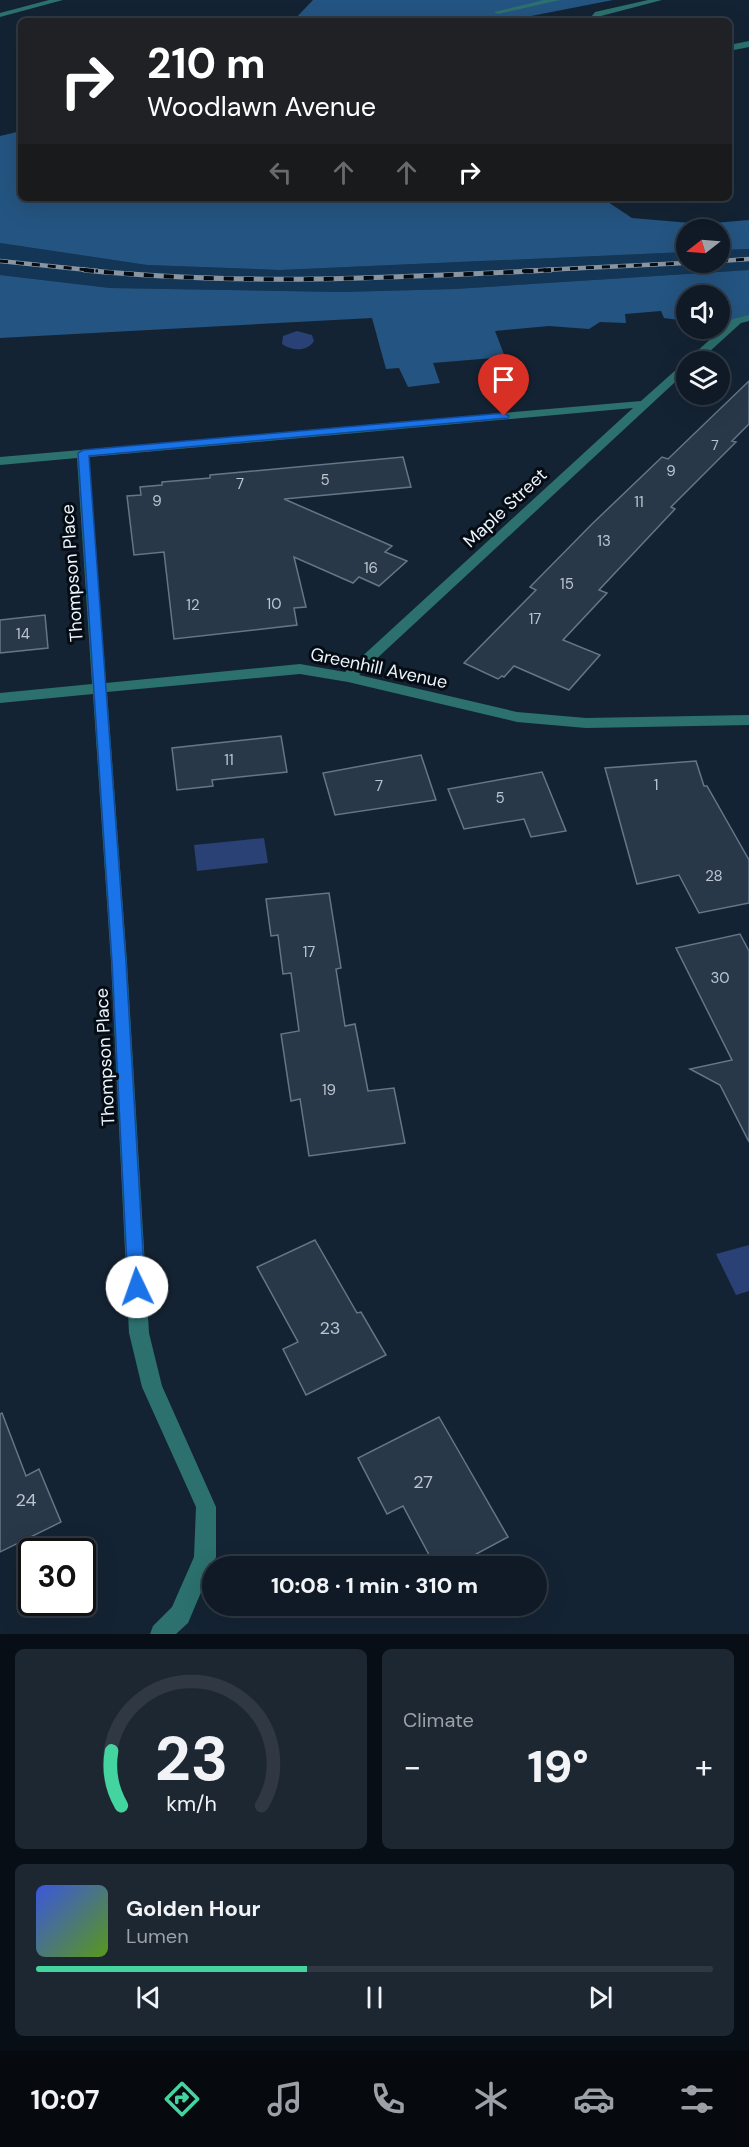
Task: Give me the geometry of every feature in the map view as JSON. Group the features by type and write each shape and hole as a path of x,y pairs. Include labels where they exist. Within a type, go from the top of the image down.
{"street":[{"path":"0,15 59,0"},
{"path":"498,12 556,0"},
{"path":"593,18 598,14 658,0"},
{"path":"732,47 749,44"},
{"path":"703,351 736,321 749,318"},
{"name":"Maple Street","path":"348,677 676,375"},
{"path":"0,460 644,404"},
{"name":"Thompson Place","path":"83,453 119,962 139,1333 152,1387 206,1507 205,1557 180,1615 161,1634"},
{"name":"Greenhill Avenue","path":"0,698 300,669 348,677 517,717 586,723 749,720"}],"shaded area":[{"path":"313,0 613,0 521,18 296,18"},
{"path":"18,132 18,201 606,201 632,218 676,222 676,252 280,270 147,265 0,243 0,136"},
{"path":"749,220 749,249 730,250 730,222"},
{"path":"0,243 147,265 280,270 676,252 676,273 703,273 455,289 342,292 110,288 0,275"},
{"path":"749,249 749,270 730,271 730,250"},
{"path":"749,270 749,318 730,327 730,285 676,285 676,320 664,318 661,311 625,314 626,323 600,322 589,329 549,326 495,331 505,357 433,363 440,383 408,387 399,368 386,369 372,318 0,338 0,275 110,288 342,292 455,289"},
{"path":"297,331 312,335 314,341 311,345 299,349 282,344 283,336"},
{"path":"264,838 268,863 197,871 194,845"},
{"path":"749,1245 749,1291 736,1295 716,1254"}],"building":[{"path":"749,381 749,424 732,441 736,442 671,507 675,509 599,590 607,593 563,640 600,655 569,690 514,666 504,677 498,679 464,663 536,590 530,587 592,524 662,457 668,459 724,405 730,405 730,399"},
{"path":"403,457 411,487 284,499 392,546 385,552 407,561 379,586 359,577 353,583 294,557 306,607 294,608 297,625 174,639 164,552 134,555 127,496 141,495 140,487 162,485 162,482 210,478 210,475"},
{"path":"45,615 48,648 0,653 0,620"},
{"path":"281,736 287,772 212,780 213,786 177,790 172,748"},
{"path":"421,755 436,800 335,815 323,773"},
{"path":"696,761 704,786 707,786 749,860 749,903 699,913 679,875 637,884 605,768"},
{"path":"542,772 566,831 531,837 524,819 464,829 448,789"},
{"path":"329,893 341,968 336,969 345,1026 355,1024 368,1091 394,1088 405,1143 309,1156 300,1099 291,1101 281,1034 299,1031 291,973 283,974 278,935 271,936 266,899"},
{"path":"740,934 749,951 749,1142 720,1085 690,1069 732,1060 676,948"},
{"path":"315,1240 357,1313 361,1312 386,1355 306,1395 283,1349 298,1342 257,1267"},
{"path":"2,1413 26,1476 39,1469 61,1522 28,1538 18,1538 18,1543 0,1552 0,1414"},
{"path":"439,1417 508,1537 473,1556 430,1556 403,1506 387,1514 358,1458"}],"railway":[{"path":"730,260 749,259"},
{"path":"0,261 98,271"},
{"path":"522,271 676,263"},
{"path":"84,270 201,278 259,279 376,278 551,270"}],"route":[{"path":"137,1287 119,962 83,453 504,416"}]}
